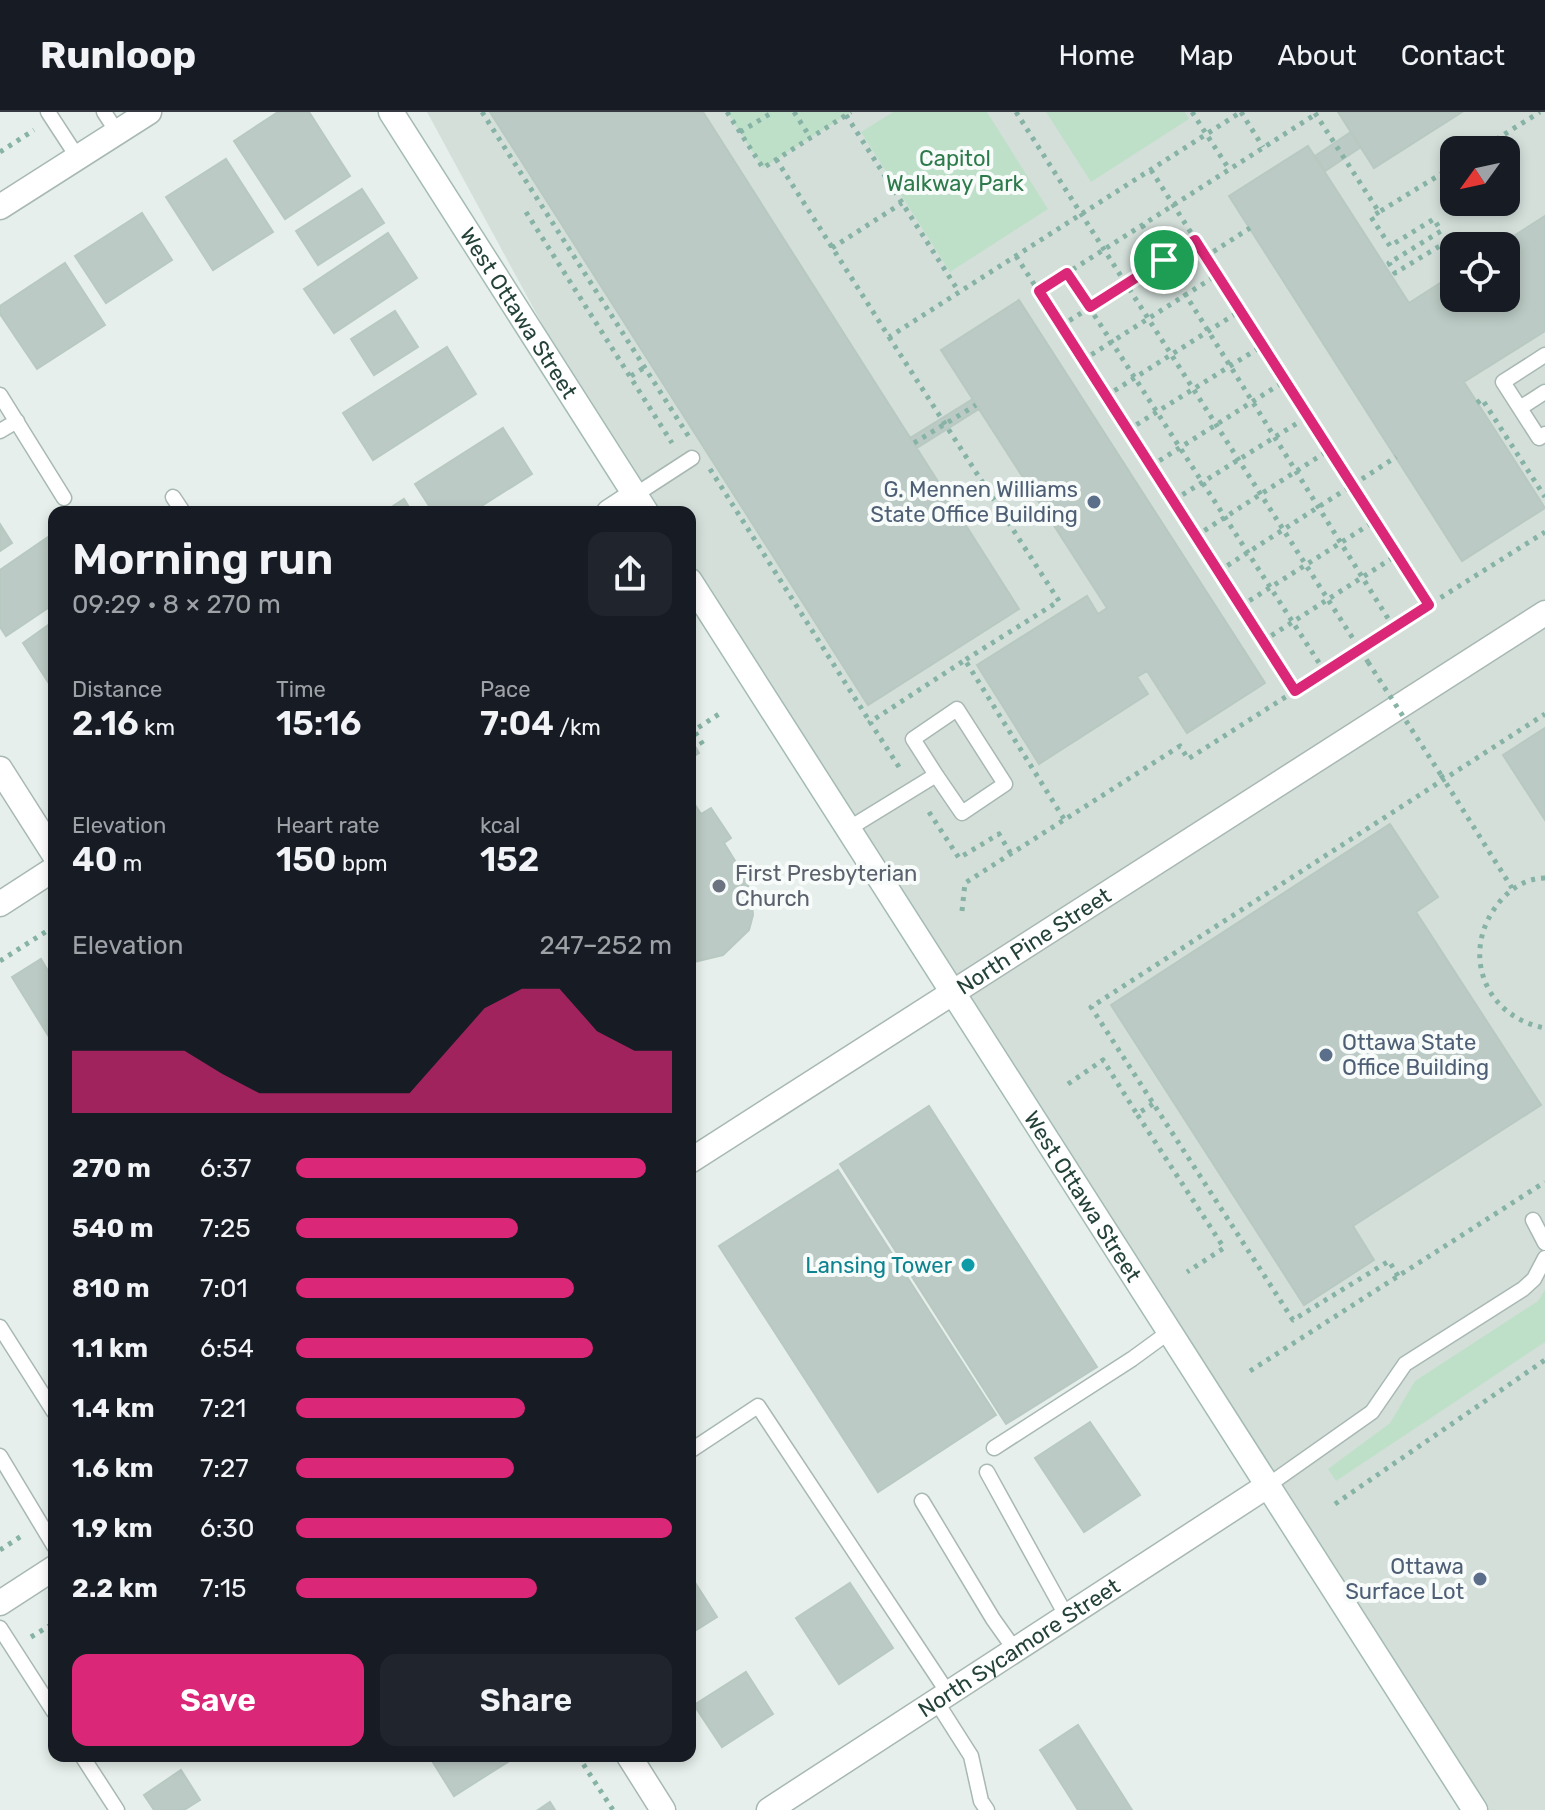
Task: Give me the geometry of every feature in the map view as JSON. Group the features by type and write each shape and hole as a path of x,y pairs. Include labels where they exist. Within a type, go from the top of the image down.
{"street":[{"path":"0,207 78,158 110,122 149,112"},
{"name":"West Ottawa Street","path":"391,112 641,504"},
{"name":"West Ottawa Street","path":"696,590 1475,1810"},
{"name":"North Pine Street","path":"696,1157 1545,613"},
{"path":"0,769 48,845"},
{"path":"0,904 48,873"},
{"name":"North Sycamore Street","path":"769,1810 1267,1486"},
{"path":"0,1603 48,1572"},
{"path":"633,1762 663,1810"}],"lane":[{"path":"48,112 78,158"},
{"path":"1545,355 1503,382 1539,438 1545,434"},
{"path":"1520,408 1545,392"},
{"path":"0,395 64,498"},
{"path":"0,431 17,421"},
{"path":"641,504 697,454"},
{"path":"173,497 179,506"},
{"path":"957,709 1005,784 962,813 936,775 913,739 957,709"},
{"path":"848,829 936,775"},
{"path":"1533,1220 1545,1243"},
{"path":"1267,1486 1372,1412 1405,1364 1523,1289 1534,1279 1545,1258"},
{"path":"0,1327 48,1403"},
{"path":"994,1448 1169,1332"},
{"path":"696,1447 758,1406 942,1697 971,1756 981,1801 987,1810"},
{"path":"0,1456 48,1536"},
{"path":"987,1472 1067,1617"},
{"path":"922,1501 1015,1650"},
{"path":"0,1628 48,1703"},
{"path":"86,1762 117,1810"}],"path":[{"path":"482,112 870,722"},
{"path":"727,112 763,168 848,113 959,292"},
{"path":"740,132 773,112"},
{"path":"794,112 810,137"},
{"path":"1016,112 1512,888"},
{"path":"1192,112 1229,169"},
{"path":"889,337 1241,112 1263,147"},
{"path":"1501,136 1540,112"},
{"path":"1039,291 1315,113 1379,212"},
{"path":"776,159 1059,601 965,660"},
{"path":"1151,170 1429,605"},
{"path":"1440,175 1371,217 1390,246 1434,219 1441,231 1389,263 1395,273 1440,246"},
{"path":"832,248 902,203"},
{"path":"526,212 672,443"},
{"path":"1142,225 1394,628"},
{"path":"1205,257 1250,228"},
{"path":"1061,326 1195,240"},
{"path":"1016,256 1295,691"},
{"path":"1067,273 1325,672"},
{"path":"1083,360 1217,275"},
{"path":"1106,396 1240,311"},
{"path":"1128,430 1262,346"},
{"path":"631,376 645,367"},
{"path":"1151,466 1285,381"},
{"path":"1477,403 1482,399 1545,497"},
{"path":"914,443 976,405"},
{"path":"1174,500 1307,417"},
{"path":"1196,536 1329,450"},
{"path":"1219,571 1396,457"},
{"path":"1241,606 1375,521"},
{"path":"962,911 965,883 1180,746 1188,759 1545,532"},
{"path":"1263,641 1397,555"},
{"path":"696,726 722,712"},
{"path":"1398,1276 1389,1261 1293,1320 1091,1007 1545,714"},
{"path":"696,736 705,748"},
{"path":"929,812 959,858 999,834 1011,854"},
{"path":"1545,878 1536,878 1512,888 1488,914 1478,944 1480,971 1489,990 1507,1011 1527,1023 1545,1028"},
{"path":"0,961 48,930"},
{"path":"1068,1084 1103,1060 1224,1248 1187,1272"},
{"path":"1137,1114 1153,1104"},
{"path":"1250,1371 1545,1182"},
{"path":"1335,1504 1545,1360"},
{"path":"582,1762 613,1810"}],"shaded area":[{"path":"427,112 1545,112 1545,1810 1476,1810 696,590 696,506 642,506"}],"green space":[{"name":"Capitol Walkway Park","path":"727,112 851,112 763,168"},
{"name":"Capitol Walkway Park","path":"893,112 987,112 1048,209 950,272 861,132"},
{"name":"Capitol Walkway Park","path":"1046,112 1185,112 1189,119 1091,182"},
{"path":"1545,1290 1545,1342 1336,1481 1328,1469 1390,1423 1415,1381 1538,1301"}],"building":[{"path":"278,112 309,112 350,176 285,219 234,141"},
{"path":"490,112 703,112 1019,609 868,705"},
{"path":"1338,112 1462,112 1374,168"},
{"path":"1351,132 1361,147 1325,171 1315,156"},
{"path":"1308,146 1409,303 1440,283 1440,312 1520,312 1520,232 1545,216 1545,331 1464,382 1545,508 1462,561 1229,196"},
{"path":"226,159 273,232 213,270 166,197"},
{"path":"362,189 384,223 318,265 296,231"},
{"path":"142,213 172,260 106,303 75,256"},
{"path":"388,233 417,278 334,333 304,289"},
{"path":"65,263 105,325 37,369 0,314 0,306"},
{"name":"G. Mennen Williams State Office Building","path":"1019,300 1265,683 1187,733 1147,671 1137,677 1148,694 1039,764 977,665 1087,596 1098,614 1107,608 941,350"},
{"path":"395,311 418,347 374,375 351,339"},
{"path":"447,347 476,394 373,460 343,413"},
{"path":"973,399 979,409 917,448 910,438"},
{"path":"503,428 532,474 481,506 429,506 415,484"},
{"path":"404,499 408,506 393,506"},
{"path":"0,524 12,543 0,551"},
{"path":"48,537 48,608 6,636 0,627 0,570"},
{"path":"48,625 48,682 23,643"},
{"path":"1545,728 1545,820 1503,755"},
{"name":"First Presbyterian Church","path":"696,806 701,814 711,808 731,838 724,843 745,877 751,894 753,915 749,930 723,955 696,962"},
{"name":"Ottawa State Office Building","path":"1390,824 1438,897 1416,912 1541,1105 1353,1226 1374,1260 1304,1305 1111,1005"},
{"path":"41,959 48,971 48,1035 12,977"},
{"name":"Lansing Tower","path":"929,1106 1097,1367 1006,1424 840,1164"},
{"path":"838,1170 996,1415 878,1492 719,1246"},
{"path":"1090,1422 1140,1495 1084,1532 1035,1458"},
{"path":"850,1583 893,1648 839,1684 796,1618"},
{"path":"696,1584 717,1617 696,1630"},
{"path":"746,1672 773,1714 722,1747 696,1704"},
{"path":"1078,1725 1132,1810 1078,1810 1040,1750"},
{"path":"433,1762 508,1762 454,1796"},
{"path":"181,1770 200,1800 184,1810 154,1810 144,1795"},
{"path":"550,1802 555,1810 538,1810"}],"place":[{"name":"G. Mennen Williams State Office Building","path":"1094,502"},
{"name":"First Presbyterian Church","path":"719,886"},
{"name":"Ottawa State Office Building","path":"1326,1055"},
{"name":"Lansing Tower","path":"968,1265"},
{"name":"Ottawa Surface Lot","path":"1480,1579"}],"route":[{"path":"1195,240 1429,605 1295,691 1039,291 1067,273 1090,307 1164,260 1195,240"}]}
